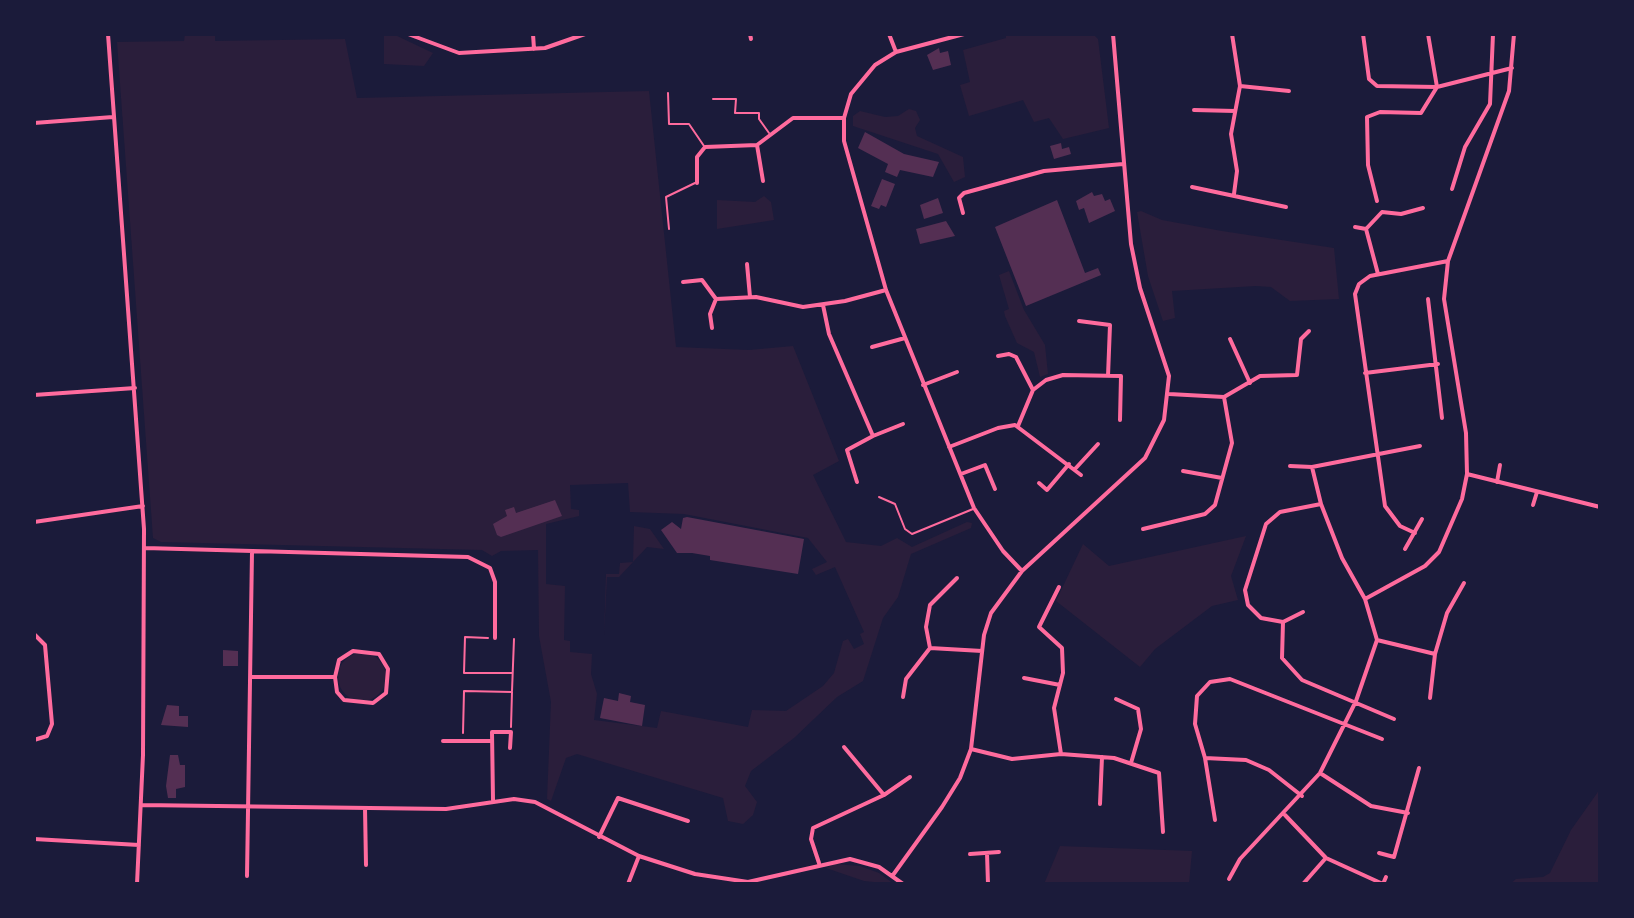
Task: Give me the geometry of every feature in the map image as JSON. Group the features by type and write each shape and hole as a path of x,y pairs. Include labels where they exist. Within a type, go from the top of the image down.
{"street":[{"path":"108,34 145,548 137,884"},
{"path":"408,34 459,53 559,46 585,34"},
{"path":"533,34 534,49"},
{"path":"889,34 896,52"},
{"path":"964,34 896,52 861,78 851,94 844,118 846,151 886,290 974,508 1003,551 1022,571"},
{"path":"893,875 960,778 971,749 982,651 991,613 1022,571 1145,458 1162,428 1169,394 1165,354 1134,261 1113,34"},
{"path":"1232,34 1240,86 1231,134 1237,171 1234,194"},
{"path":"1363,34 1369,79 1377,86 1437,87 1512,68"},
{"path":"1377,201 1368,165 1367,117 1380,112 1421,113 1437,87 1428,34"},
{"path":"1452,189 1465,147 1490,104 1493,34"},
{"path":"1365,599 1425,566 1439,552 1462,499 1467,474 1466,433 1444,299 1448,261 1497,128 1512,68 1514,34"},
{"path":"1240,86 1289,91"},
{"path":"1194,110 1235,111"},
{"path":"34,123 113,117"},
{"path":"697,183 697,157 705,147 757,145 793,118 844,118"},
{"path":"757,145 763,181"},
{"path":"963,213 959,198 964,193 1047,170 1123,164"},
{"path":"1192,187 1286,207"},
{"path":"1366,229 1382,212 1401,214 1423,208"},
{"path":"1355,227 1366,229"},
{"path":"1366,229 1378,274"},
{"path":"1415,533 1400,526 1385,506 1355,294 1359,284 1378,274 1448,261"},
{"path":"747,264 750,297"},
{"path":"683,282 702,280 716,299"},
{"path":"716,299 750,297 792,307 823,305 886,290"},
{"path":"712,328 710,314 716,299"},
{"path":"1428,299 1442,418"},
{"path":"823,305 829,334 873,436"},
{"path":"1079,321 1110,325 1108,376"},
{"path":"1169,394 1224,397 1260,376 1280,372 1297,375 1301,339 1309,331"},
{"path":"872,347 905,338"},
{"path":"1230,339 1250,383"},
{"path":"998,356 1009,354 1016,357 1033,390"},
{"path":"1364,373 1438,364"},
{"path":"923,385 957,372"},
{"path":"1018,426 1033,390 1057,376 1121,376 1120,420"},
{"path":"34,395 135,388"},
{"path":"1143,529 1205,514 1215,505 1232,443 1224,397"},
{"path":"857,482 847,450 903,424"},
{"path":"949,447 1004,426 1018,426 1081,475"},
{"path":"1075,469 1098,444"},
{"path":"1290,466 1312,467 1420,446"},
{"path":"1039,483 1047,490 1069,464"},
{"path":"961,474 985,465 995,489"},
{"path":"1497,482 1500,465"},
{"path":"1229,879 1240,859 1285,815 1320,773 1345,727 1377,640 1365,599 1342,558 1321,504 1312,467"},
{"path":"1183,471 1222,478"},
{"path":"1467,474 1600,507"},
{"path":"1533,505 1537,492"},
{"path":"1303,612 1283,622 1261,618 1248,605 1245,590 1266,524 1280,512 1321,504"},
{"path":"34,522 143,506"},
{"path":"1405,549 1422,519"},
{"path":"145,548 468,557 490,568 495,582 495,638"},
{"path":"247,876 252,552"},
{"path":"903,697 906,679 930,648 926,627 930,605 957,578"},
{"path":"1430,698 1435,654 1447,613 1464,583"},
{"path":"1059,587 1039,627 1062,648 1060,685 1054,708 1061,754"},
{"path":"1283,622 1282,658 1302,680 1394,719"},
{"path":"34,634 45,645 52,724 47,736 34,740"},
{"path":"1377,640 1435,654"},
{"path":"930,648 982,651"},
{"path":"348,653 379,654 387,663 387,687 377,702 344,700 337,692 335,677 339,660 348,653"},
{"path":"251,677 335,677"},
{"path":"1024,678 1060,685"},
{"path":"1215,820 1205,758 1195,724 1197,696 1210,682 1230,679 1345,727 1382,739"},
{"path":"1116,699 1138,709 1141,729 1131,763"},
{"path":"493,800 492,732 511,732 510,748"},
{"path":"443,741 491,741"},
{"path":"844,747 884,795"},
{"path":"971,749 1012,759 1061,754 1102,757 1159,773 1163,832"},
{"path":"1100,804 1102,757"},
{"path":"1205,758 1246,760 1269,770 1302,796"},
{"path":"1379,853 1394,857 1419,768"},
{"path":"1320,773 1371,806 1408,813"},
{"path":"819,863 811,839 813,828 884,795 910,777"},
{"path":"599,837 618,798 688,821"},
{"path":"141,805 467,808 493,800 535,802 639,856 714,881 764,880 819,863 850,859 893,875 903,884"},
{"path":"365,808 366,865"},
{"path":"1285,815 1326,858 1383,884 1386,877"},
{"path":"34,839 139,845"},
{"path":"970,854 999,852"},
{"path":"987,853 988,884"},
{"path":"628,884 639,856"},
{"path":"1303,884 1326,858"}],"lane":[{"path":"668,93 669,124 689,124 705,147"},
{"path":"713,99 736,99 735,113 759,113 770,134"},
{"path":"669,229 666,197 697,183"},
{"path":"879,497 895,504 905,529 912,534 974,508"}],"path":[{"path":"495,638 465,637 464,673 512,673"},
{"path":"511,732 514,639"},
{"path":"462,742 464,691 512,692"}],"shaded area":[{"path":"185,34 215,34 215,41 345,39 357,98 649,91 676,347 749,350 793,346 839,461 813,475 846,542 881,546 897,538 912,547 967,522 972,523 971,528 911,554 898,597 883,618 863,681 837,697 794,738 751,771 745,786 757,802 753,815 743,824 728,821 723,798 577,754 566,758 551,801 547,799 551,702 539,636 538,550 501,551 492,556 482,550 161,542 153,538 117,42 184,41","holes":["628,483 630,512 684,514 808,538 827,562 812,569 816,575 835,567 864,632 860,634 864,644 854,649 848,639 843,641 834,673 823,686 786,711 752,710 748,727 661,711 657,728 594,720 597,694 591,674 592,654 570,652 570,641 564,640 565,586 546,584 546,524 579,516 579,510 571,509 570,485"]},
{"path":"384,34 393,34 433,53 424,66 384,64"},
{"path":"1093,34 1098,39 1109,128 1063,139 1049,118 1034,122 1023,100 969,116 960,85 970,82 963,50 1006,38 1006,35"},
{"path":"909,109 916,111 920,120 915,128 917,136 963,157 965,177 954,182 938,154 853,126 853,116 860,111 885,117 898,116"},
{"path":"764,196 771,202 774,220 717,229 717,200 755,202"},
{"path":"1137,212 1162,220 1334,248 1339,299 1290,301 1271,287 1256,286 1172,291 1175,318 1163,321 1148,276"},
{"path":"1009,271 1024,310 1045,345 1048,374 1040,377 1034,352 1017,343 1005,316 1004,311 1009,309 999,275"},
{"path":"634,526 650,529 664,549 647,547 633,562"},
{"path":"1246,536 1231,576 1238,600 1212,606 1155,649 1140,667 1056,601 1083,544 1109,566"},
{"path":"633,562 619,577 607,577 604,635 606,574 619,574 620,563"},
{"path":"362,653 379,660 386,677 379,694 362,701 345,694 338,677 345,660"},
{"path":"1600,789 1600,884 1510,884 1516,879 1543,877 1550,873 1571,830"},
{"path":"1060,846 1192,851 1189,884 1044,884"},
{"path":"835,864 860,866 879,873 894,884 864,881 826,868"}],"building":[{"path":"939,48 940,53 948,51 951,65 933,70 927,55"},
{"path":"865,132 904,154 939,162 933,177 900,170 897,177 885,172 888,164 858,148"},
{"path":"1061,143 1062,149 1069,147 1071,154 1054,159 1050,146"},
{"path":"882,179 895,184 886,207 881,205 879,209 871,206"},
{"path":"1092,192 1094,196 1102,194 1105,201 1110,199 1115,211 1089,223 1084,208 1079,210 1076,201"},
{"path":"938,198 943,213 924,219 920,205"},
{"path":"1057,200 1085,273 1098,268 1101,275 1026,306 995,227"},
{"path":"946,221 955,236 920,244 916,229"},
{"path":"555,500 562,516 501,537 497,535 493,524 507,516 505,510 514,507 516,513"},
{"path":"683,518 804,539 798,574 710,560 710,556 677,553 661,530 672,522 681,529"},
{"path":"223,650 238,651 238,666 223,666"},
{"path":"619,693 631,696 630,702 645,705 642,726 600,718 604,698 618,701"},
{"path":"167,705 179,706 179,716 188,716 188,727 161,725"},
{"path":"170,755 178,755 180,765 185,765 185,787 176,789 176,798 168,798 166,786"}]}
